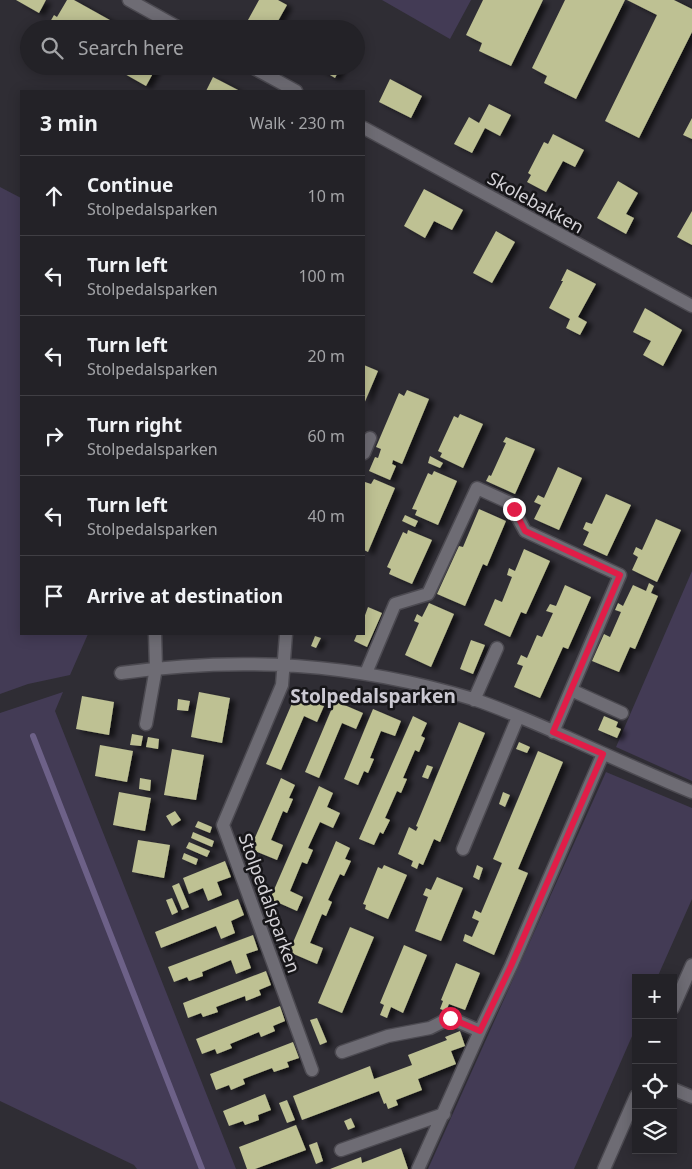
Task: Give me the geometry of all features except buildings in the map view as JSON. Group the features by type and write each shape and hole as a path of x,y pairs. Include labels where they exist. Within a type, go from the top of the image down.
{"street":[{"path":"129,0 166,20"},
{"path":"267,75 294,90"},
{"name":"Skolebakken","path":"365,129 692,306"},
{"path":"365,450 370,438"},
{"path":"366,673 395,604 428,594 477,488 510,503 525,531 620,575 553,732"},
{"path":"146,724 156,668 155,635"},
{"name":"Stolpedalsparken","path":"286,635 282,685 223,825 312,1070"},
{"path":"474,700 497,648"},
{"path":"121,673 204,664 283,664 366,673 412,682 474,700 518,717 692,792"},
{"path":"571,690 622,713"},
{"path":"463,849 518,717"},
{"path":"418,1169 511,966 603,754"},
{"path":"677,999 692,965"},
{"path":"342,1052 388,1036 430,1028 450,1018 480,1031"},
{"path":"677,1091 692,1097"},
{"path":"604,1169 632,1105"},
{"path":"341,1150 444,1114"}],"shaded area":[{"path":"382,0 471,0 450,39"},
{"path":"0,187 20,197 20,635 88,635 70,675 28,684 0,694"},
{"path":"692,571 692,781 616,747"},
{"path":"63,692 55,711 236,1169 137,1169 134,1165 0,1101 0,713"},
{"path":"606,772 692,808 692,899 659,974 632,974 632,1036 574,1169 428,1169"}],"waterway":[{"path":"33,736 202,1169"}],"district":[{"name":"Stolpedalsparken","path":"373,696"}],"route":[{"path":"450,1018 480,1031 511,966 603,754 553,732 620,575 525,531 514,509"}]}
